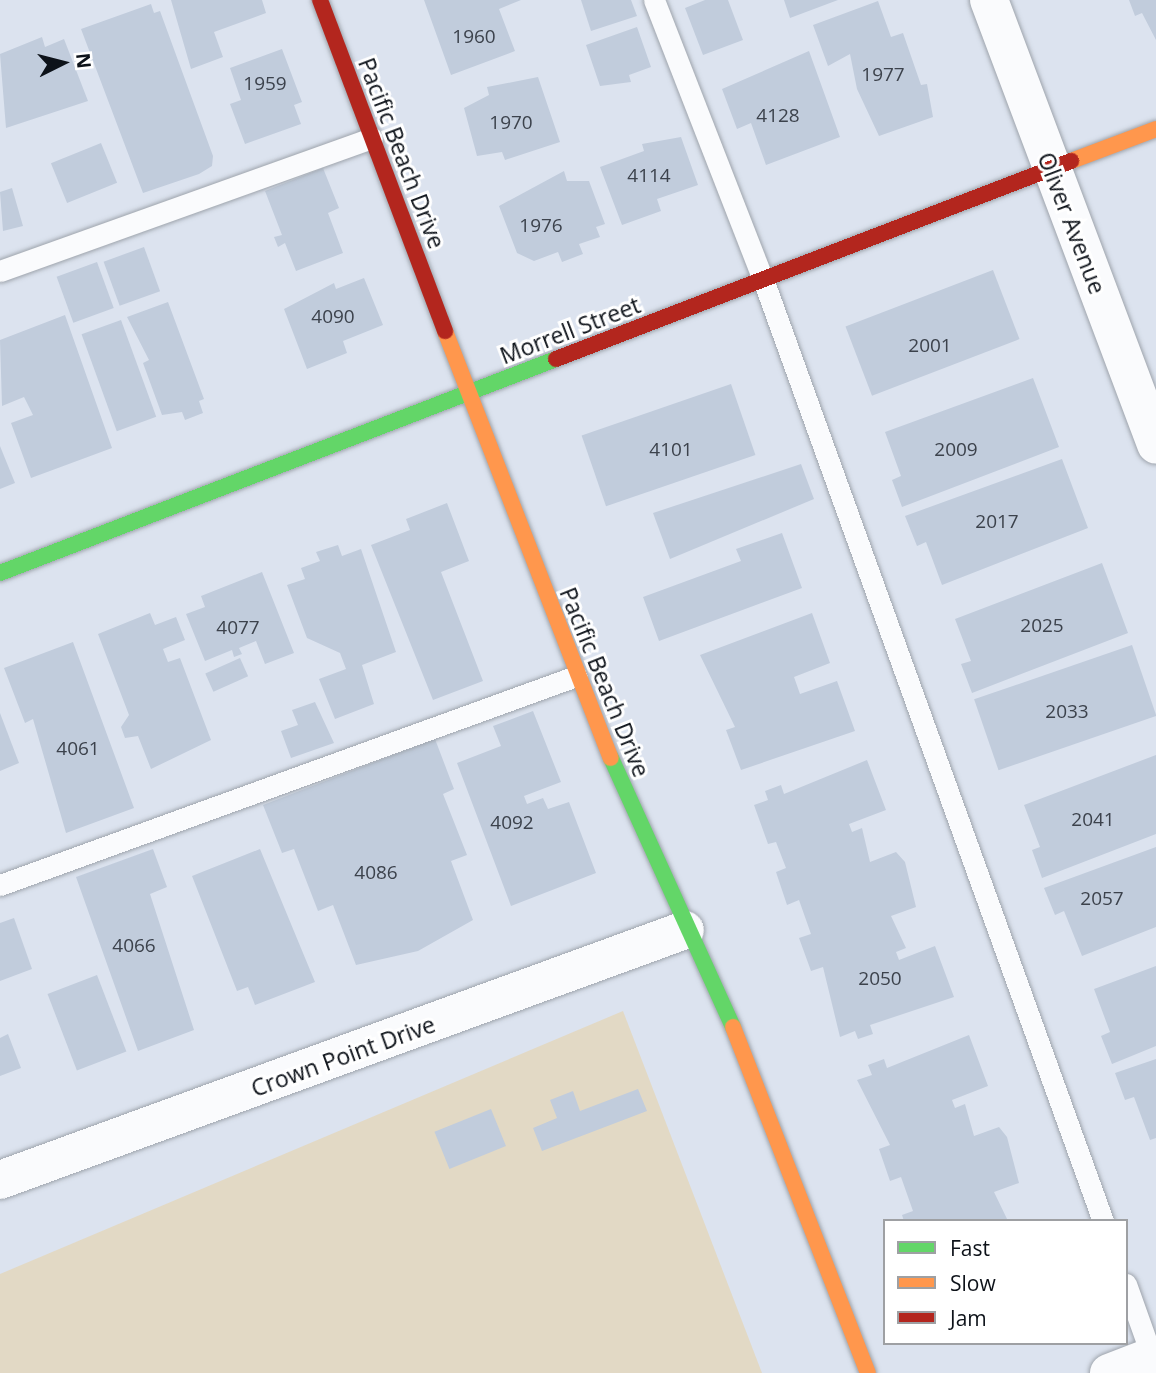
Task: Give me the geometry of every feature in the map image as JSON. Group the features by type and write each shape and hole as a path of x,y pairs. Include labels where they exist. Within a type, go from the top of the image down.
{"street":[{"name":"Pacific Beach Drive","path":"320,0 576,676 685,930 754,1068 868,1373"},
{"name":"Oliver Avenue","path":"989,0 1156,445"},
{"name":"Morrell Street","path":"0,573 764,282 1156,129"},
{"name":"Crown Point Drive","path":"0,1180 685,930"},
{"path":"1109,1373 1154,1356"}],"lane":[{"path":"654,0 764,282 1102,1219"},
{"path":"0,271 372,138"},
{"path":"0,885 576,676"},
{"path":"1128,1289 1154,1356"}],"shaded area":[{"path":"623,1011 762,1373 0,1373 0,1274"}],"building":[{"path":"171,0 262,0 266,13 214,32 223,57 191,69"},
{"path":"424,0 521,0 499,9 515,51 451,75"},
{"path":"581,0 631,0 637,16 591,31"},
{"path":"705,0 728,0 743,40 703,55 685,8"},
{"path":"784,0 838,0 790,18"},
{"path":"1129,0 1156,0 1156,40 1142,13 1135,16"},
{"path":"878,1 891,37 903,33 921,85 927,84 933,117 879,136 857,89 850,54 828,66 813,25"},
{"path":"151,4 154,13 160,11 213,156 212,166 199,174 143,193 81,29"},
{"path":"637,27 651,67 629,75 631,82 600,86 586,45"},
{"path":"42,37 45,47 64,39 88,101 6,128 0,54"},
{"path":"282,49 302,102 294,105 301,124 245,144 230,104 241,100 230,68"},
{"path":"809,51 840,137 766,165 751,123 737,129 722,89"},
{"path":"538,77 560,142 505,160 502,152 477,156 464,108 489,95 487,87"},
{"path":"681,137 698,185 657,199 661,211 622,225 600,167 644,151 642,144"},
{"path":"101,143 117,183 67,203 51,163"},
{"path":"323,168 339,208 328,213 343,253 296,271 285,243 278,247 274,237 282,235 265,191"},
{"path":"564,171 567,181 589,181 605,224 596,227 600,237 579,244 583,254 562,262 558,252 534,261 517,253 499,206"},
{"path":"12,188 23,226 3,231 0,192"},
{"path":"144,247 160,291 120,306 104,262"},
{"path":"97,262 114,308 73,323 57,277"},
{"path":"993,270 1020,339 872,396 845,327"},
{"path":"364,278 383,325 343,341 347,353 307,369 284,309 334,283 336,289"},
{"path":"168,302 204,399 199,401 203,413 185,420 182,412 162,415 143,363 149,360 127,317"},
{"path":"65,315 112,448 31,478 11,423 33,415 24,397 2,406 0,340"},
{"path":"121,320 156,417 117,431 82,334"},
{"path":"1033,378 1059,447 902,507 892,480 901,476 885,432"},
{"path":"731,384 755,455 606,506 582,435"},
{"path":"0,446 15,483 0,489"},
{"path":"1062,459 1088,528 942,585 926,542 917,546 905,516"},
{"path":"801,464 814,499 670,559 653,513"},
{"path":"447,503 469,561 441,572 483,681 433,700 371,545 410,530 406,519"},
{"path":"782,533 802,588 659,641 643,597 741,561 736,549"},
{"path":"338,545 342,556 361,549 396,652 362,665 374,704 335,719 319,679 346,669 340,653 307,638 287,585 305,579 301,568 320,561 316,552"},
{"path":"1102,563 1128,633 972,693 961,664 971,661 955,619"},
{"path":"262,572 294,653 265,664 256,641 239,648 242,654 234,657 232,650 205,661 186,614 205,607 201,596"},
{"path":"150,613 155,625 176,617 185,640 163,649 168,662 180,658 211,740 151,769 138,736 125,738 121,727 129,715 98,634"},
{"path":"812,613 830,663 794,677 800,694 837,681 855,731 741,770 726,730 735,727 700,655"},
{"path":"73,642 134,808 66,833 33,719 25,723 4,668"},
{"path":"1132,645 1156,716 999,770 974,699"},
{"path":"240,658 248,676 213,692 205,673"},
{"path":"315,702 334,743 291,758 281,731 298,725 292,710"},
{"path":"533,711 561,782 524,796 527,804 543,798 548,809 569,802 596,873 511,906 457,763 501,746 493,726"},
{"path":"0,713 19,763 0,771"},
{"path":"435,739 454,789 443,794 467,855 451,861 473,920 418,951 356,965 333,905 318,911 294,849 282,853 263,805"},
{"path":"1156,755 1156,834 1042,878 1032,850 1040,847 1024,805"},
{"path":"867,760 886,810 849,824 852,832 862,828 870,862 896,852 905,862 916,907 891,916 906,948 896,952 899,960 935,946 954,997 870,1025 873,1034 858,1039 855,1031 840,1037 823,967 811,971 799,938 811,934 799,900 787,905 776,872 786,868 776,842 768,844 754,805 768,800 765,791 781,785 784,794"},
{"path":"1156,847 1156,927 1082,956 1064,911 1055,915 1044,888"},
{"path":"153,849 167,887 150,894 194,1030 138,1051 76,877"},
{"path":"260,849 315,982 255,1005 248,987 237,991 192,876"},
{"path":"14,918 32,969 0,981 0,923"},
{"path":"1156,966 1156,1046 1112,1064 1101,1036 1110,1032 1094,989"},
{"path":"97,975 126,1052 77,1071 48,994"},
{"path":"8,1034 21,1068 0,1076 0,1038"},
{"path":"969,1035 988,1086 952,1100 955,1108 965,1104 974,1136 999,1127 1007,1137 1019,1183 994,1192 1007,1219 903,1219 902,1215 913,1211 901,1177 890,1181 879,1149 890,1145 857,1080 872,1075 868,1065 884,1059 887,1068"},
{"path":"1156,1059 1156,1138 1150,1140 1134,1097 1125,1100 1115,1073"},
{"path":"638,1089 647,1111 542,1151 533,1128 557,1118 550,1100 573,1091 580,1111"},
{"path":"491,1109 506,1146 449,1169 434,1132"}],"traffic: fast":[{"path":"0,573 556,359"},
{"path":"611,758 733,1027"}],"traffic: slow":[{"path":"1071,161 1156,129"},
{"path":"445,331 611,758"},
{"path":"733,1027 868,1373"}],"traffic: jam":[{"path":"320,0 445,331"},
{"path":"556,359 1071,161"}]}
